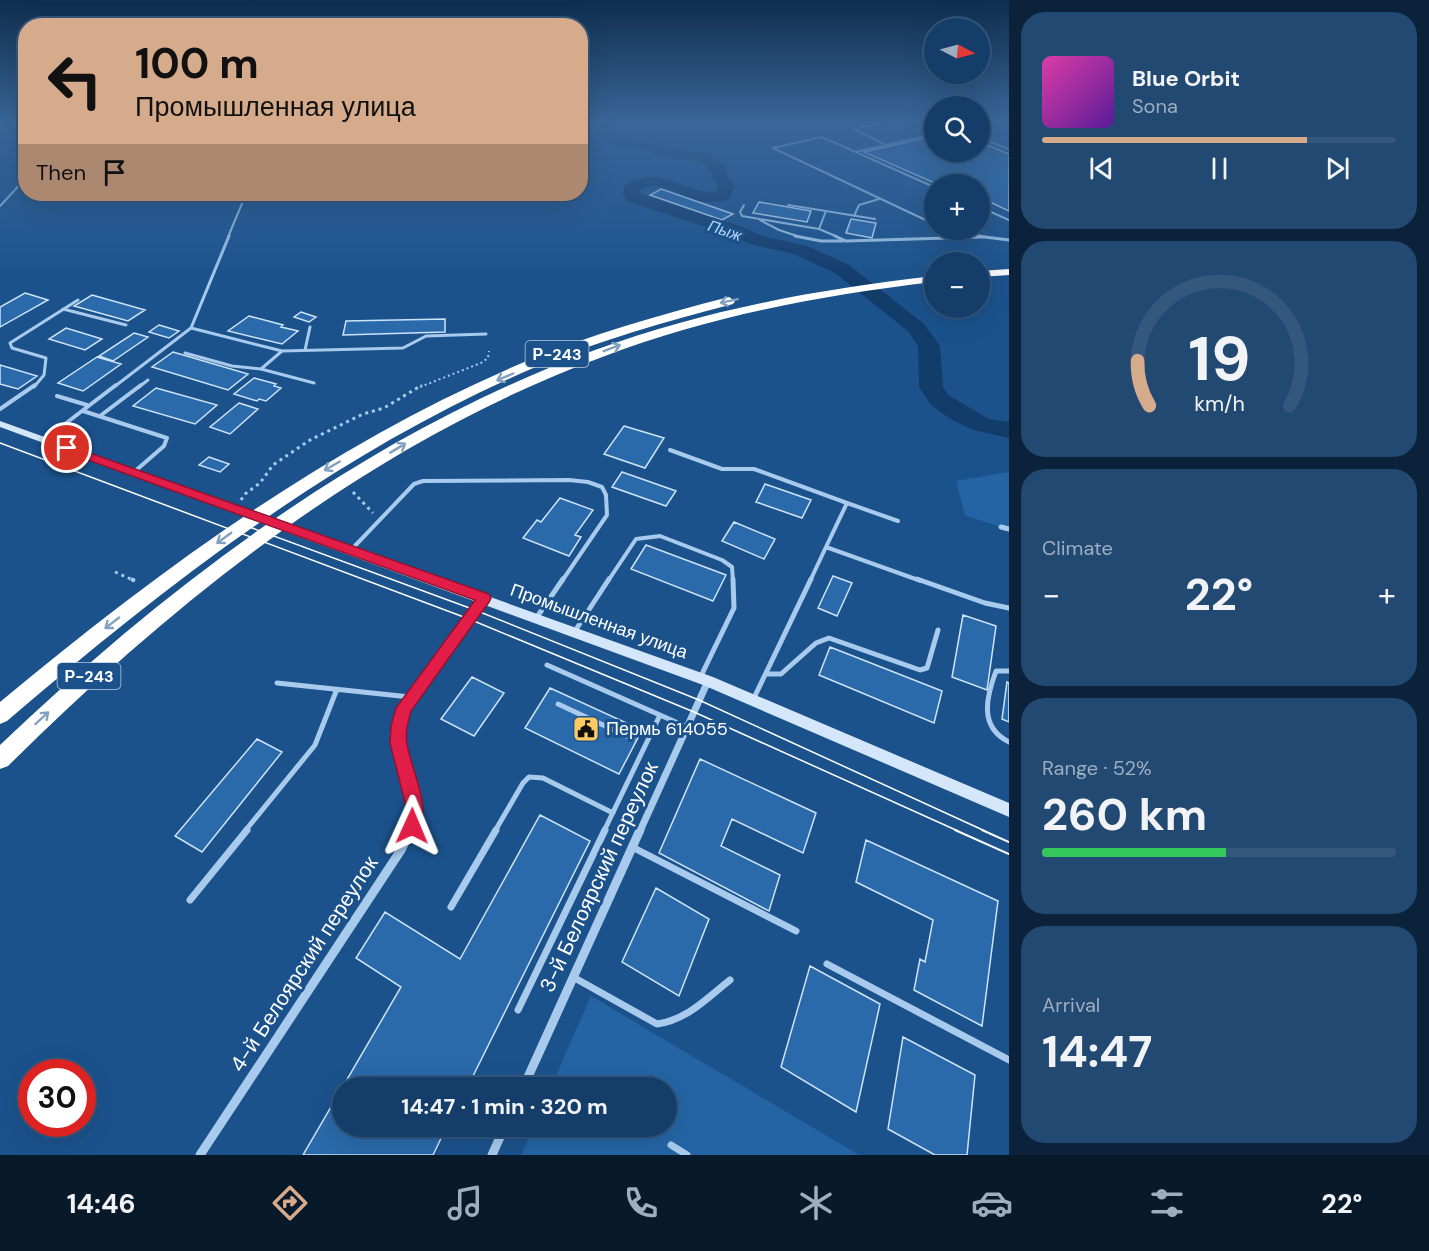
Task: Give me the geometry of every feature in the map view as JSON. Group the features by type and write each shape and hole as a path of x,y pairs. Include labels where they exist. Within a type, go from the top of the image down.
{"highway":[{"path":"990,264 1009,263"},
{"name":"Р-243","path":"0,759 38,722 182,596 272,527 329,489 413,440 562,368 618,346 714,317 833,287 892,273 924,270"},
{"path":"990,273 1009,272"},
{"name":"Р-243","path":"0,716 152,586 306,480 470,392 554,356 650,321 693,310 770,292 924,280"}],"street":[{"name":"Промышленная улица","path":"0,424 704,679 1009,810"},
{"path":"1001,527 1009,529"},
{"name":"4-й Белоярский переулок","path":"200,1155 401,850 412,826 415,810 398,743 399,726 404,708 484,598"},
{"name":"3-й Белоярский переулок","path":"528,1077 687,727 704,679"},
{"path":"492,1155 500,1137"}],"lane":[{"path":"829,175 924,219"},
{"path":"907,175 924,183"},
{"path":"0,206 18,186"},
{"path":"854,216 859,205 879,199"},
{"path":"44,440 191,328 243,201"},
{"path":"744,205 740,214 819,229 846,241"},
{"path":"788,205 875,219"},
{"path":"819,229 826,211"},
{"path":"990,211 1009,220"},
{"path":"758,219 782,233 826,241 924,239"},
{"path":"990,238 1009,240"},
{"path":"0,409 38,383 48,370 46,358 12,348 10,343 78,300"},
{"path":"63,309 126,325"},
{"path":"305,350 310,327"},
{"path":"191,328 282,351 404,348 426,336 486,334"},
{"path":"261,369 282,351"},
{"path":"185,353 232,366 261,369 314,383"},
{"path":"100,416 148,380"},
{"path":"57,396 87,405"},
{"path":"83,411 167,438 164,446 134,472"},
{"path":"670,450 722,469 754,470 898,521"},
{"path":"351,550 414,484 423,481 569,480 588,482 602,487 608,508 604,522 537,617"},
{"path":"753,700 847,503"},
{"path":"575,631 636,539 660,536 722,560 732,567 734,608 704,679"},
{"path":"826,547 986,603 1009,608"},
{"path":"765,674 781,674 816,643 830,638 920,670 927,668 930,663 938,630"},
{"path":"547,665 687,727"},
{"path":"1009,671 996,671 986,718 987,726 993,734 1009,742"},
{"path":"276,683 410,697"},
{"path":"189,900 315,745 337,689"},
{"path":"558,704 633,739"},
{"path":"518,1010 660,715"},
{"path":"451,908 523,783 530,777 543,778 613,813"},
{"path":"632,847 796,931"},
{"path":"827,964 1009,1060"},
{"path":"573,977 657,1024 668,1024 678,1019 730,980"},
{"path":"671,1145 687,1155"}],"path":[{"path":"236,509 244,494 260,483 273,465 310,440 363,414 384,408 428,382 481,363 488,358 489,351"},
{"path":"352,490 370,510"},
{"path":"115,572 152,586"}],"shaded area":[{"path":"1009,472 1009,530 965,515 956,481"},
{"path":"591,996 859,1155 521,1155 529,1137 677,1137 677,1077 555,1077"}],"building":[{"path":"990,175 1009,175 1009,211 990,202"},
{"path":"661,189 733,214 722,220 650,195"},
{"path":"759,202 811,211 807,222 753,213"},
{"path":"851,219 876,223 872,238 846,233"},
{"path":"25,293 48,300 0,327 0,307"},
{"path":"92,295 145,310 128,321 74,306"},
{"path":"301,312 316,317 309,322 294,317"},
{"path":"249,316 298,331 282,344 228,331"},
{"path":"445,319 445,332 343,335 346,321"},
{"path":"159,325 179,331 169,338 149,332"},
{"path":"66,328 102,339 85,350 49,339"},
{"path":"134,333 148,337 113,361 99,356"},
{"path":"173,352 248,374 228,390 152,367"},
{"path":"97,357 121,364 83,391 58,383"},
{"path":"0,365 37,376 18,389 0,384"},
{"path":"254,378 276,384 274,386 281,388 266,401 259,399 257,401 234,394"},
{"path":"156,388 217,405 195,424 133,406"},
{"path":"239,403 258,409 230,434 210,427"},
{"path":"624,426 664,438 645,468 604,454"},
{"path":"209,457 229,464 220,472 199,465"},
{"path":"622,472 676,491 666,506 612,487"},
{"path":"765,484 811,500 802,518 756,502"},
{"path":"560,498 593,510 575,535 581,537 569,556 523,538 537,520 541,522"},
{"path":"734,522 775,539 764,559 722,541"},
{"path":"646,545 726,575 713,601 631,569"},
{"path":"833,576 852,583 837,616 818,608"},
{"path":"963,615 996,626 987,690 952,677"},
{"path":"830,647 942,691 934,723 819,675"},
{"path":"472,677 504,693 474,736 441,719"},
{"path":"1007,682 1009,683 1009,722 1002,719"},
{"path":"550,688 642,730 619,774 525,728"},
{"path":"257,739 282,752 202,852 175,836"},
{"path":"700,759 816,813 803,853 732,819 721,846 780,875 769,911 659,853"},
{"path":"540,815 590,841 472,1077 348,1077 401,987 356,958 385,912 460,959"},
{"path":"866,840 998,901 982,1026 914,990 920,959 925,962 933,920 856,882"},
{"path":"656,888 709,919 679,996 622,962"},
{"path":"810,966 880,1004 856,1112 781,1067"},
{"path":"903,1037 975,1075 967,1155 935,1155 888,1129"},
{"path":"332,1105 332,1137 442,1137 433,1155 303,1155"}],"waterway":[{"name":"Пыж","path":"719,175 727,187 722,196 698,196 657,181 640,183 631,188 631,194 635,198 734,230 756,240 800,250 842,269 917,328 929,346 931,387 939,400 961,415 982,425 1009,430"}],"tram line":[{"path":"0,443 469,619 694,712 958,831"},
{"path":"244,525 475,610 699,700 985,831"},
{"path":"955,830 1009,854"},
{"path":"982,830 1009,842"}],"place":[{"name":"Пермь 614055","path":"586,729"}],"route":[{"path":"67,448 484,598 404,708 399,726 398,743 412,792 415,810 412,826"}]}
